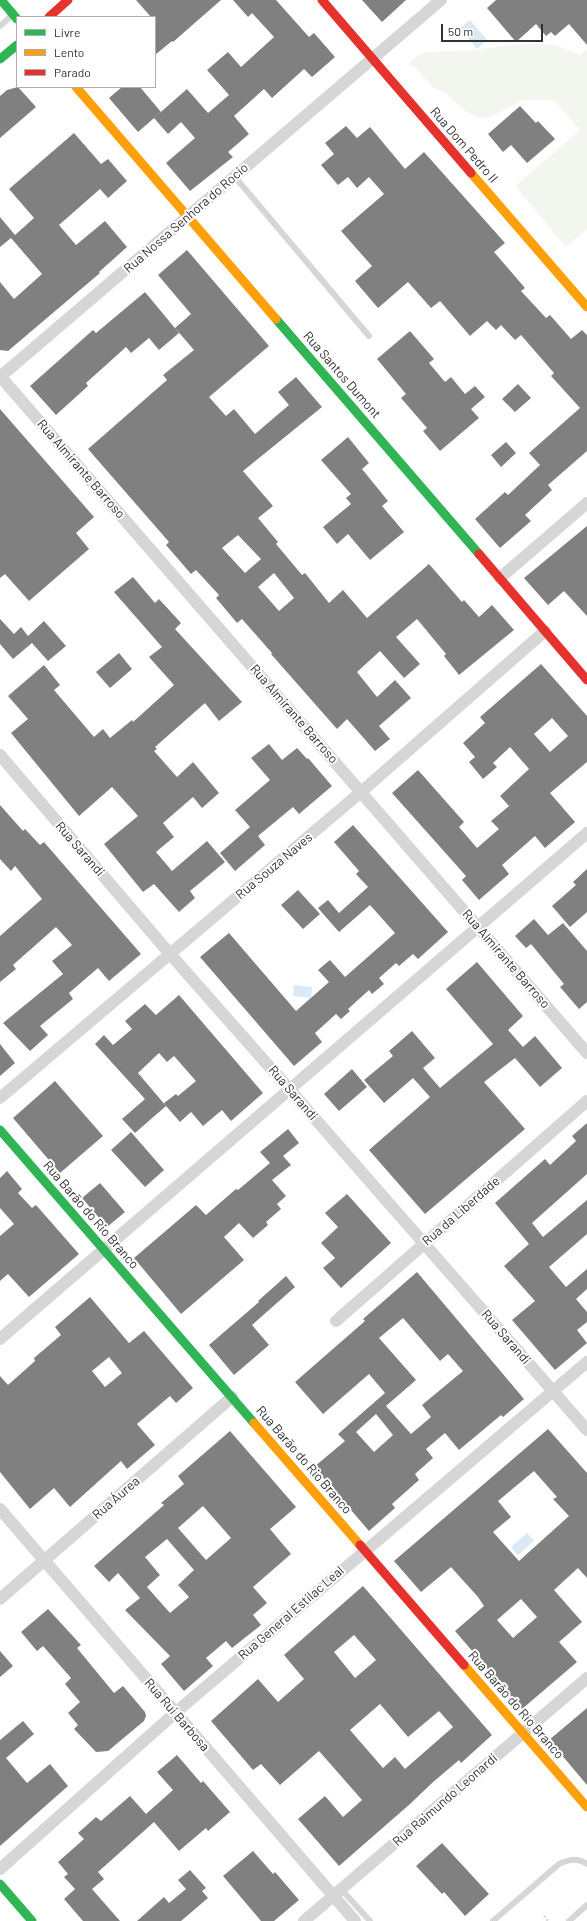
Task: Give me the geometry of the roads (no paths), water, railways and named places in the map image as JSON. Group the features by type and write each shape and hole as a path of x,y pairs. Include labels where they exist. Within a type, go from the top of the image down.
{"street":[{"path":"1,0 15,16"},
{"path":"50,16 68,0"},
{"name":"Rua Dom Pedro II","path":"322,0 587,307"},
{"name":"Rua Nossa Senhora do Rocio","path":"0,377 441,0"},
{"path":"0,59 16,45"},
{"name":"Rua Santos Dumont","path":"77,88 587,680"},
{"name":"Rua Almirante Barroso","path":"0,377 587,1053"},
{"path":"500,578 587,503"},
{"name":"Rua Souza Naves","path":"0,1098 361,792 545,631"},
{"name":"Rua Sarandi","path":"0,756 170,954 554,1390 587,1430"},
{"path":"0,1340 587,834"},
{"name":"Rua da Liberdade","path":"336,1321 587,1101"},
{"name":"Rua Barão do Rio Branco","path":"0,1130 587,1807"},
{"name":"Rua General Estilac Leal","path":"0,1869 175,1713 587,1362"},
{"name":"Rua Áurea","path":"0,1599 232,1397"},
{"name":"Rua Rui Barbosa","path":"0,1509 175,1713 337,1892 355,1921"},
{"name":"Rua Raimundo Leonardi","path":"304,1921 587,1678"},
{"path":"0,1884 32,1921"}],"lane":[{"path":"0,26 15,16"},
{"path":"235,177 369,336"},
{"path":"493,1921 559,1864 567,1860 577,1859 587,1864"},
{"path":"337,1892 370,1921"},
{"path":"569,1921 587,1905"}]}
